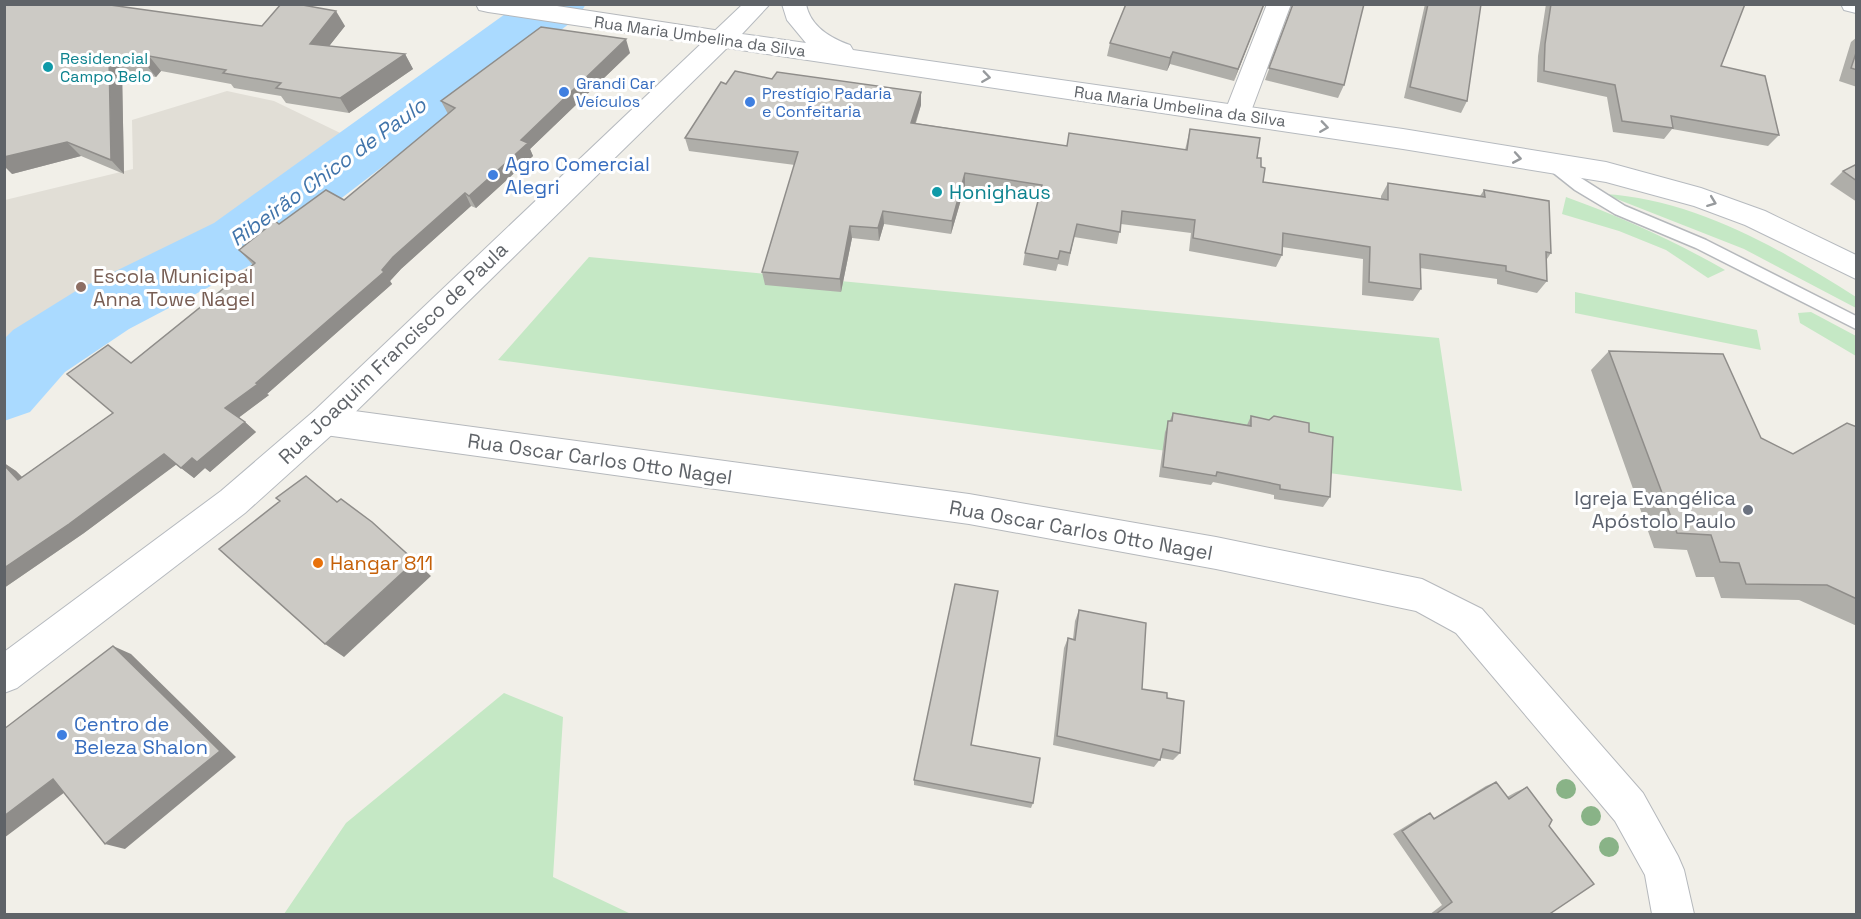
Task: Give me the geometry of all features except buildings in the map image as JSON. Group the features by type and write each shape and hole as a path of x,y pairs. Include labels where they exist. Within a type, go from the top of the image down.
{"main road":[{"name":"Rua Joaquim Francisco de Paula","path":"4,675 233,502 325,421 758,4"},
{"path":"794,4 799,21 811,34 830,48 866,60"},
{"path":"1237,114 1278,4"},
{"name":"Rua Maria Umbelina da Silva","path":"496,6 1237,114 1606,172 1701,198 1755,218 1857,268"},
{"name":"Rua Oscar Carlos Otto Nagel","path":"325,421 969,509 1216,553 1422,596 1469,621 1629,807 1664,870 1672,915"}],"lane":[{"path":"1551,164 1580,186 1620,210 1701,244 1857,323"}],"shaded area":[{"name":"Escola Municipal Anna Towe Nagel","path":"227,91 274,101 361,143 56,359 5,392 5,200 133,169 132,120"}],"green space":[{"path":"1604,194 1671,205 1736,229 1798,261 1856,297 1856,308 1744,249"},
{"path":"1566,197 1647,230 1725,270 1708,278 1666,250 1619,231 1562,214"},
{"path":"589,257 1439,338 1462,491 498,360"},
{"path":"1575,292 1757,330 1761,350 1575,313"},
{"path":"1811,312 1856,336 1856,356 1800,323 1798,313"},
{"path":"504,693 563,717 553,877 631,914 284,914 346,823"}],"waterway":[{"name":"Ribeirão Chico de Paulo","path":"4,390 39,351 104,309 238,241 558,4"}],"place":[{"name":"Residencial Campo Belo","path":"48,67"},
{"name":"Grandi Car Veículos","path":"564,92"},
{"name":"Prestígio Padaria e Confeitaria","path":"750,102"},
{"name":"Agro Comercial Alegri","path":"493,175"},
{"name":"Honighaus","path":"937,192"},
{"name":"Escola Municipal Anna Towe Nagel","path":"81,287"},
{"name":"Igreja Evangélica Apóstolo Paulo","path":"1748,510"},
{"name":"Hangar 811","path":"318,563"},
{"name":"Centro de Beleza Shalon","path":"62,735"}]}
